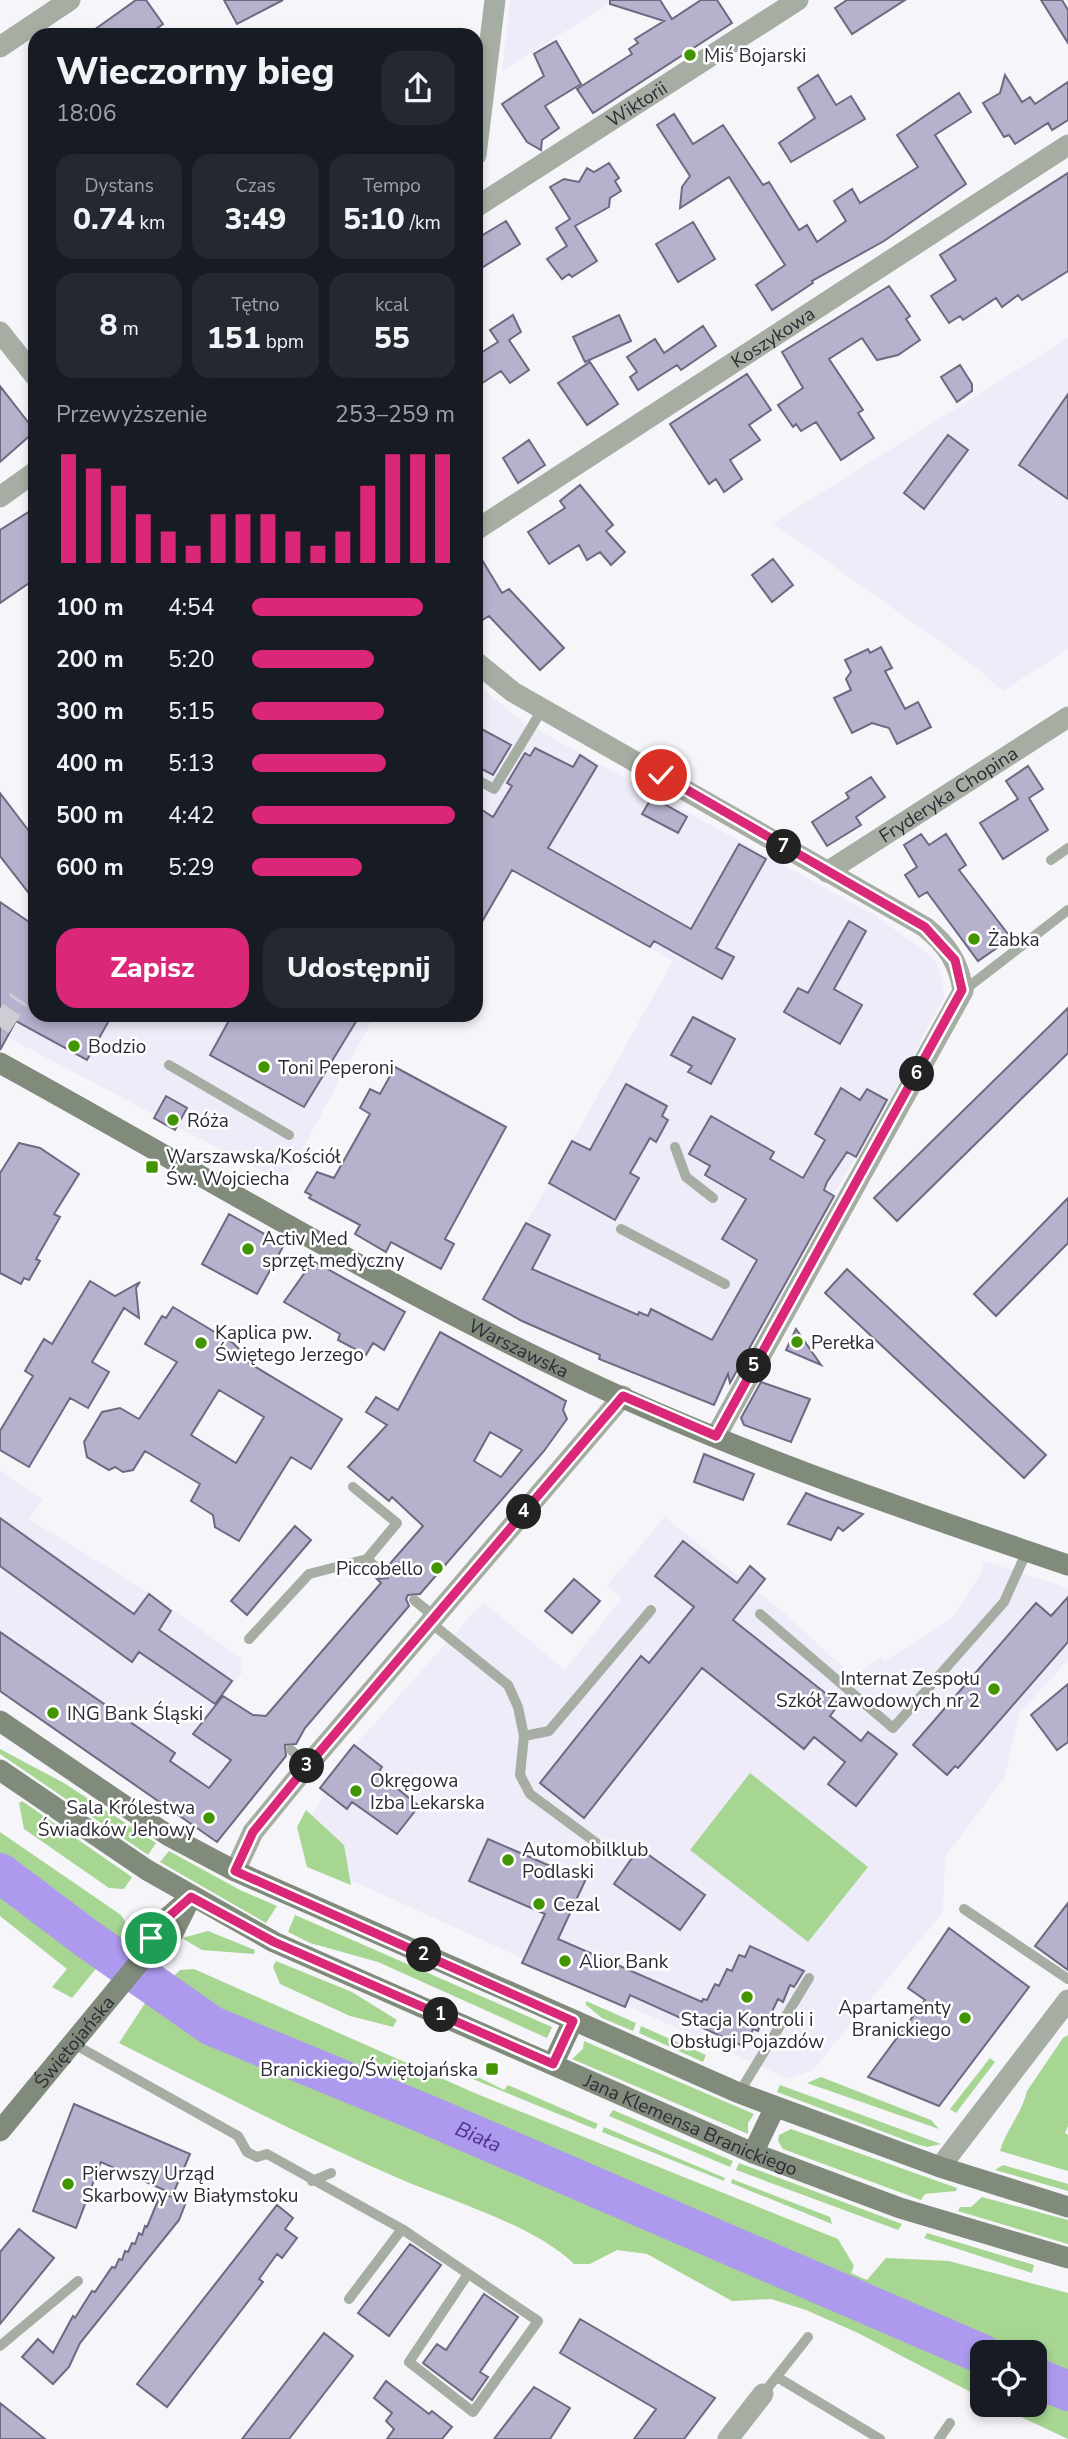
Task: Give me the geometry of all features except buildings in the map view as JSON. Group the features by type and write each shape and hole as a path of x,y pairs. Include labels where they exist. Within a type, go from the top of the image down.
{"main road":[{"name":"Warszawska","path":"0,1063 428,1301 556,1367 804,1472 1068,1565"},
{"path":"0,1721 169,1836 235,1871 739,2093 940,2166 1068,2207"},
{"name":"Jana Klemensa Branickiego","path":"0,1770 191,1897 274,1942 754,2153 900,2208 1068,2258"},
{"name":"Świętojańska","path":"0,2132 107,1998 147,1953 157,1927 191,1897"},
{"path":"553,2064 573,2021"},
{"path":"754,2153 775,2107"}],"street":[{"path":"28,28 70,0"},
{"path":"483,75 495,0"},
{"name":"Wiktorii","path":"483,202 798,0"},
{"path":"0,47 28,28"},
{"name":"Koszykowa","path":"483,525 1068,145"},
{"path":"0,332 28,367"},
{"path":"0,498 28,477"},
{"path":"483,668 513,692 925,927 955,960 962,990 716,1436"},
{"name":"Fryderyka Chopina","path":"827,872 1068,717"},
{"path":"235,1871 253,1832 623,1396"},
{"path":"940,2166 1068,2000"},
{"path":"728,2439 763,2394"}],"lane":[{"path":"483,783 494,789 542,708"},
{"path":"1051,860 1068,848"},
{"path":"962,990 1068,910"},
{"path":"169,1065 289,1135"},
{"path":"675,1147 686,1177 713,1198"},
{"path":"621,1229 725,1284"},
{"path":"250,1639 309,1574 367,1559 397,1523 353,1487"},
{"path":"760,1614 893,1728 1004,1602 1027,1551"},
{"path":"367,1559 382,1573"},
{"path":"414,1600 508,1685 518,1707 524,1736 520,1775 530,1794 610,1853"},
{"path":"524,1736 549,1731 651,1610"},
{"path":"291,1750 308,1765"},
{"path":"964,1909 1068,1979"},
{"path":"739,2093 809,1978"},
{"path":"72,2043 238,2136 253,2155 267,2154 402,2229 538,2321 473,2412 410,2362 468,2274"},
{"path":"312,2181 331,2173"},
{"path":"349,2299 402,2229"},
{"path":"0,2346 78,2281"},
{"path":"763,2394 808,2337"},
{"path":"777,2377 880,2439"},
{"path":"939,2439 950,2423"}],"shaded area":[{"path":"510,0 615,0 502,71"},
{"path":"1068,338 1068,649 1003,691 974,666 773,523"},
{"path":"483,689 523,722 871,913 928,953 937,964 943,982 944,997 889,1101 713,1399 483,1300 673,961 511,869 483,918"},
{"path":"28,1004 28,1022 371,1022 284,1183 9,1038"},
{"path":"0,1470 43,1499 29,1519 146,1591 241,1658 242,1673 192,1734 264,1784 216,1841 0,1691"},
{"path":"665,1517 783,1612 853,1676 880,1657 885,1661 952,1618 981,1573 984,1561 1068,1588 1068,1660 1019,1714 1005,1777 945,1857 943,1912 812,2071 789,2079 326,1869 305,1826 355,1745 483,1602 565,1670 622,1598 606,1586"}],"green space":[{"path":"0,1749 64,1783 156,1843 148,1855 0,1754"},
{"path":"750,1773 868,1867 808,1942 690,1850"},
{"path":"22,1801 132,1877 124,1889 109,1888 24,1829 19,1803"},
{"path":"306,1810 344,1845 351,1885 307,1867 297,1827"},
{"path":"0,1832 121,1915 129,1928 72,1998 52,1987 67,1969 0,1916"},
{"path":"169,1851 240,1890 277,1906 266,1923 160,1862"},
{"path":"295,1915 552,2027 547,2038 378,1962 310,1943 288,1932"},
{"path":"208,1931 255,1950 254,1954 202,1950 182,1938"},
{"path":"276,1961 352,1992 397,2020 393,2027 350,2016 280,1984 273,1967"},
{"path":"194,1969 477,2094 838,2239 854,2266 851,2273 867,2280 886,2258 949,2261 1068,2293 1068,2439 1021,2417 1047,2417 1047,2340 970,2340 970,2392 858,2333 806,2310 771,2299 732,2301 647,2254 617,2250 590,2264 574,2264 537,2237 515,2226 327,2146 119,2043 155,1988 174,1990 156,1985 168,1971 174,1976 180,1970"},
{"path":"586,2001 636,2023 633,2031 602,2018 586,2005"},
{"path":"641,2026 706,2055 703,2062 639,2033"},
{"path":"1068,2035 1068,2126 1065,2133 1068,2135 1068,2171 1000,2151 1027,2091 1063,2038"},
{"path":"584,2041 754,2114 748,2123 748,2134 572,2059 583,2049"},
{"path":"990,2058 995,2062 956,2113 950,2109"},
{"path":"461,2065 475,2070 474,2075 504,2090 508,2085 598,2124 595,2129 458,2073"},
{"path":"821,2077 931,2120 939,2129 807,2083"},
{"path":"780,2085 941,2144 927,2147 916,2144 777,2092"},
{"path":"613,2110 733,2161 730,2167 609,2116"},
{"path":"604,2127 725,2178 724,2181 602,2132"},
{"path":"791,2129 957,2188 956,2191 925,2194 921,2200 783,2149 778,2141 779,2135"},
{"path":"739,2163 902,2224 898,2230 736,2170"},
{"path":"1003,2165 1068,2184 1068,2191 995,2170"},
{"path":"732,2179 830,2217 832,2224 731,2183"},
{"path":"982,2197 1068,2220 1068,2244 958,2211 960,2207 971,2207"},
{"path":"927,2233 1034,2265 1032,2273 924,2238"}],"waterway":[{"name":"Biała","path":"0,1873 89,1940 212,2026 428,2115 970,2349"},
{"name":"Biała","path":"1047,2382 1068,2391"}],"tunnel":[{"path":"0,1027 19,999"}],"place":[{"name":"Miś Bojarski","path":"690,55"},
{"name":"Żabka","path":"974,939"},
{"name":"Bodzio","path":"74,1046"},
{"name":"Toni Peperoni","path":"264,1067"},
{"name":"Róża","path":"173,1120"},
{"name":"Warszawska/Kościół Św. Wojciecha","path":"152,1167"},
{"name":"Activ Med sprzęt medyczny","path":"248,1249"},
{"name":"Perełka","path":"797,1342"},
{"name":"Kaplica pw. Świętego Jerzego","path":"201,1343"},
{"name":"Piccobello","path":"437,1568"},
{"name":"Internat Zespołu Szkół Zawodowych nr 2","path":"994,1689"},
{"name":"ING Bank Śląski","path":"53,1713"},
{"name":"Okręgowa Izba Lekarska","path":"356,1791"},
{"name":"Sala Królestwa Świadków Jehowy","path":"209,1818"},
{"name":"Automobilklub Podlaski","path":"508,1860"},
{"name":"Cezal","path":"539,1904"},
{"name":"Alior Bank","path":"565,1961"},
{"name":"Stacja Kontroli i Obsługi Pojazdów","path":"747,1997"},
{"name":"Apartamenty Branickiego","path":"965,2018"},
{"name":"Branickiego/Świętojańska","path":"492,2069"},
{"name":"Pierwszy Urząd Skarbowy w Białymstoku","path":"68,2184"}],"route":[{"path":"151,1938 157,1927 191,1897 274,1942 553,2064 573,2021 235,1871 253,1832 293,1783 623,1396 716,1436 962,990 961,975 955,960 937,937 925,927 661,775"}]}
